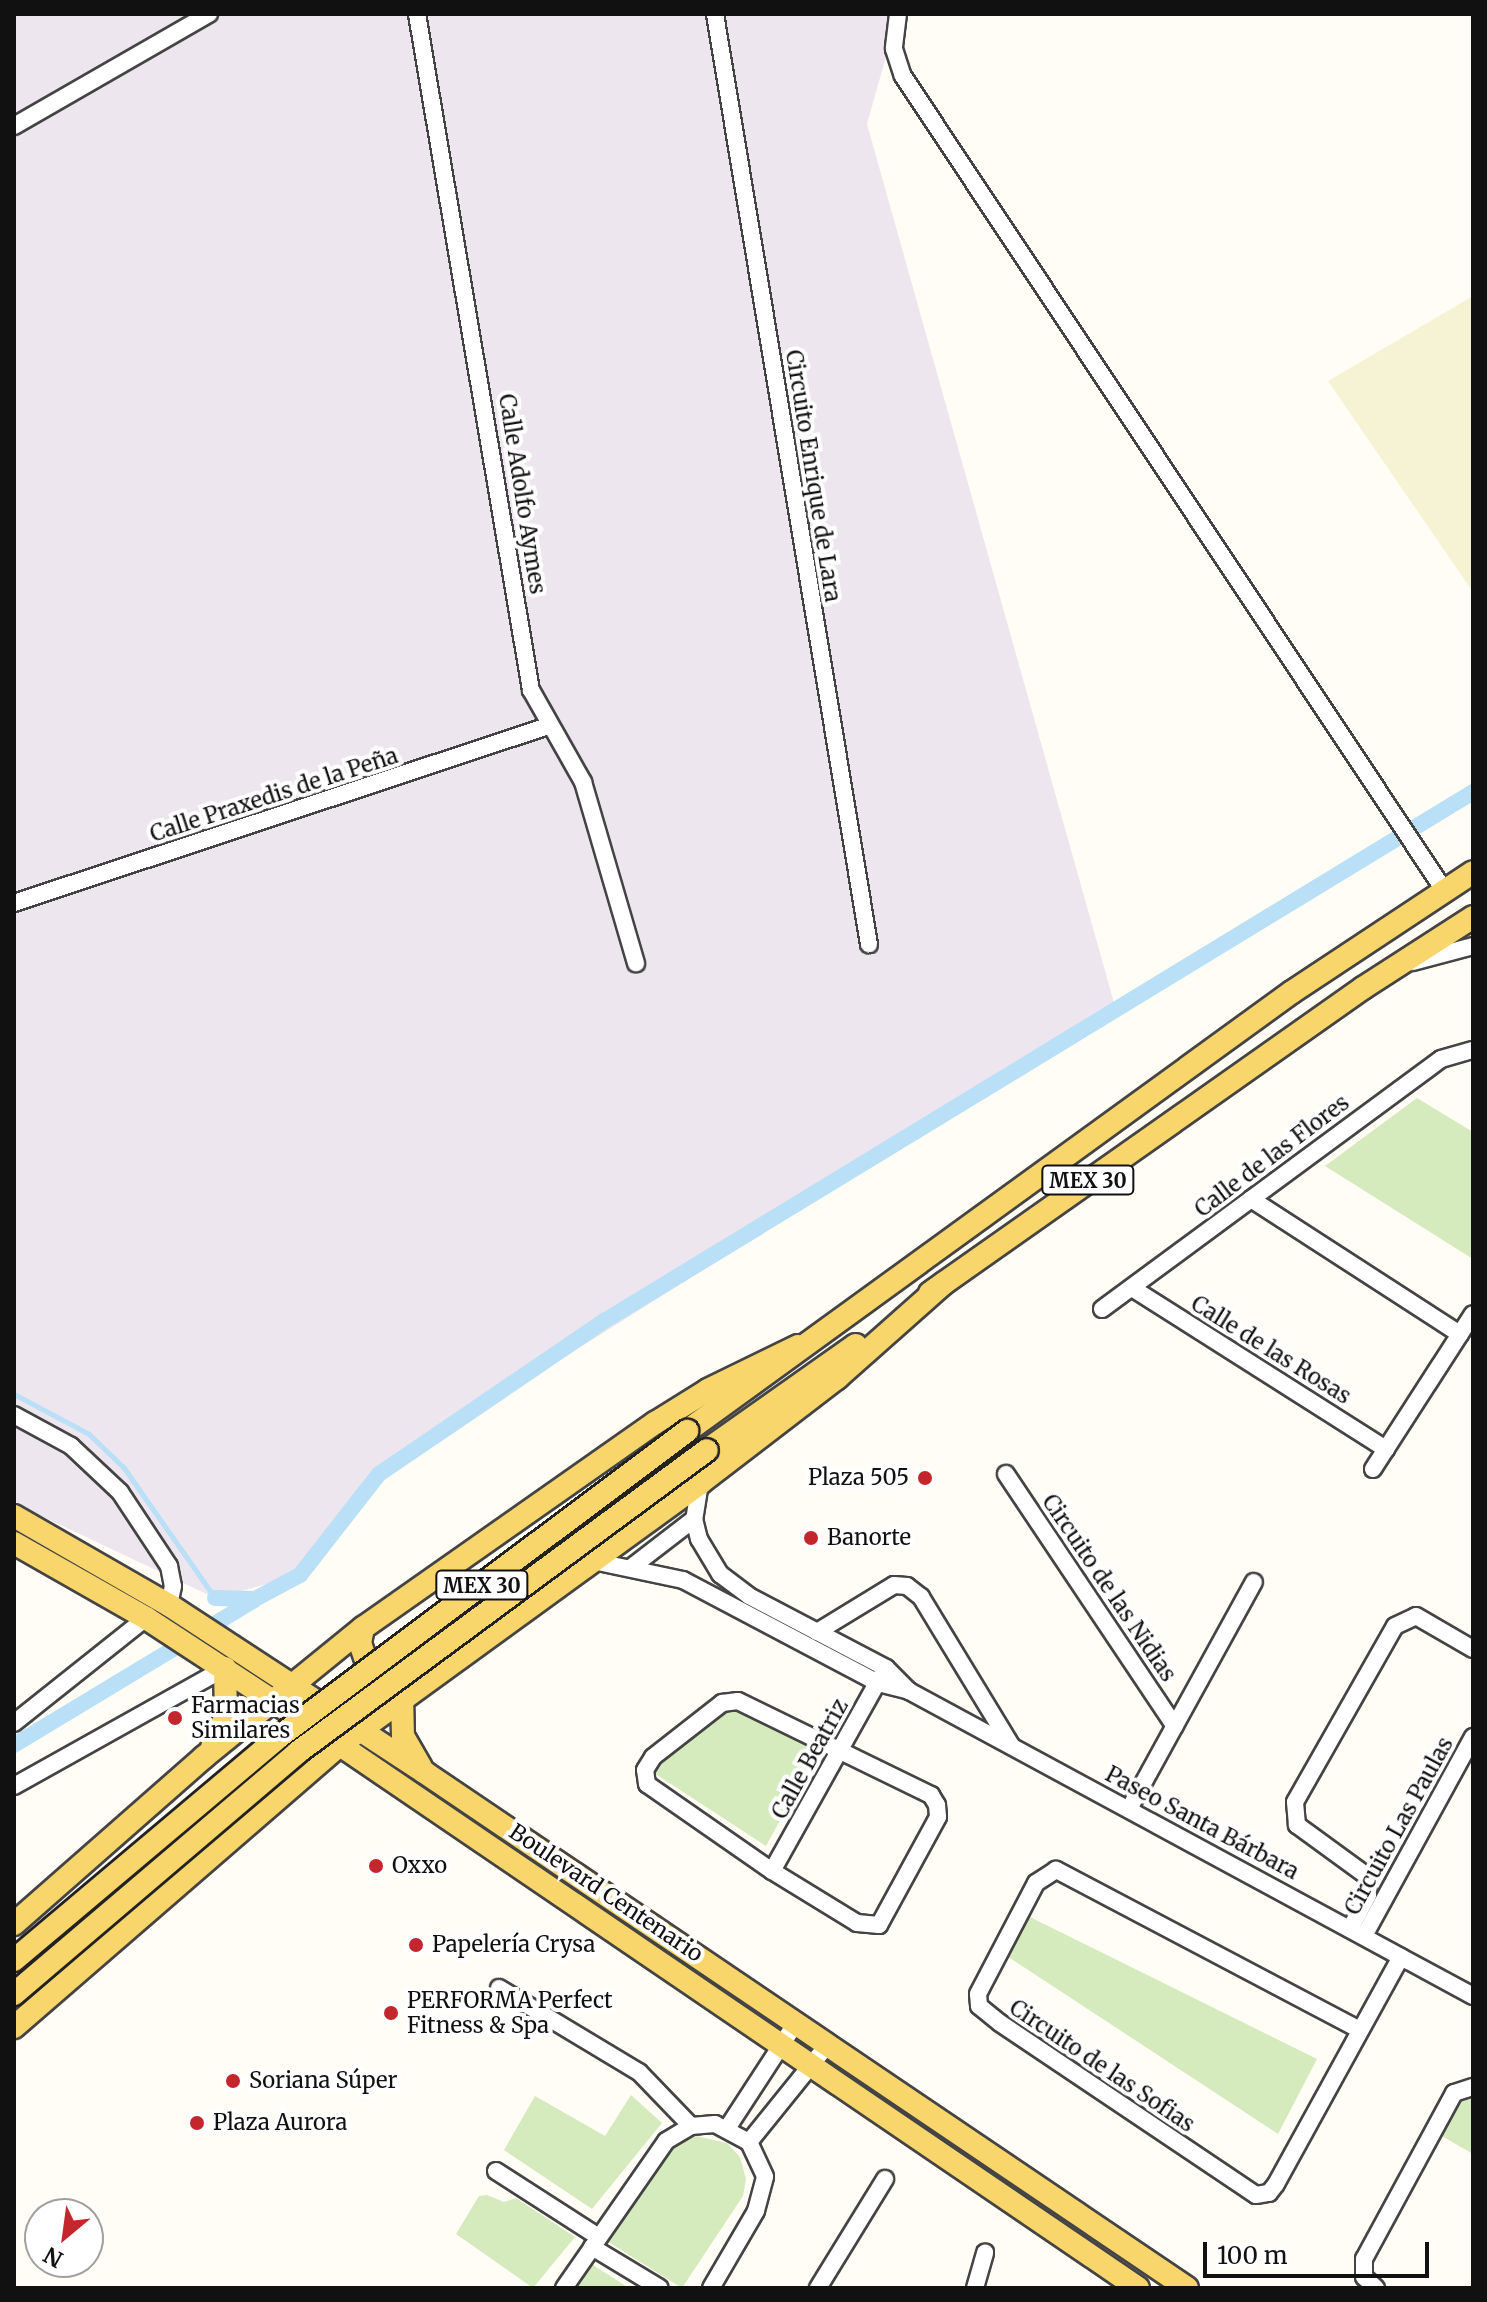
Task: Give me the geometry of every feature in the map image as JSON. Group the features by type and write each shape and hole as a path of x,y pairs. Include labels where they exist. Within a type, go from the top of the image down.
{"main road":[{"name":"MEX 30","path":"14,1960 276,1739 798,1346 1292,992 1473,872"},
{"name":"MEX 30","path":"14,1994 298,1752 707,1450 1396,967 1473,917"},
{"path":"14,2027 340,1745 407,1692 700,1483 837,1378 943,1284"},
{"path":"14,1924 204,1757 363,1628 655,1423 708,1390 798,1346"},
{"name":"Boulevard Centenario","path":"14,1516 175,1609 224,1659 274,1701 1138,2288"},
{"name":"Boulevard Centenario","path":"14,1543 224,1659 292,1686 797,2021 1187,2288"},
{"path":"363,1628 360,1643 370,1672 407,1692"},
{"path":"204,1757 226,1716 224,1659"},
{"path":"407,1692 403,1736 424,1772"},
{"path":"222,1743 247,1747 268,1762 279,1796"}],"street":[{"path":"14,126 209,14"},
{"name":"Calle Adolfo Aymes","path":"417,14 531,690 548,726 565,747 583,782 636,963"},
{"name":"Circuito Enrique de Lara","path":"715,14 869,944"},
{"path":"898,14 894,49 903,76 1000,228 1444,890"},
{"name":"Calle Praxedis de la Peña","path":"14,903 548,726"},
{"path":"1396,967 1473,946"},
{"name":"Calle de las Flores","path":"1102,1309 1441,1059 1473,1050"},
{"path":"1251,1199 1460,1334"},
{"name":"Calle de las Rosas","path":"1132,1288 1386,1449"},
{"path":"1373,1469 1473,1314"},
{"path":"14,1415 71,1446 102,1471 169,1566 175,1609"},
{"name":"Circuito de las Nidias","path":"1006,1474 1175,1726"},
{"path":"633,1566 694,1519 700,1483"},
{"name":"Paseo Santa Bárbara","path":"694,1519 699,1539 720,1574 749,1596 886,1668 909,1691"},
{"name":"Paseo Santa Bárbara","path":"593,1561 633,1566 704,1590 878,1683 909,1691 1473,1996"},
{"name":"Circuito de las Nidias","path":"1129,1809 1254,1582"},
{"path":"817,1632 894,1585 907,1586 921,1597 1012,1746"},
{"name":"Circuito Las Paulas","path":"1357,1932 1368,1895 1367,1876 1297,1825 1295,1802 1395,1626 1416,1616 1473,1649"},
{"path":"14,1723 155,1623"},
{"path":"14,1786 224,1659"},
{"name":"Calle Beatriz","path":"772,1871 886,1668"},
{"path":"738,1701 841,1748 931,1795 937,1805 938,1817 879,1925 865,1927 772,1871 657,1795 647,1784 645,1770 653,1757 722,1703 738,1701"},
{"name":"Circuito Las Paulas","path":"1357,1932 1473,1737"},
{"name":"Circuito de las Sofias","path":"1360,2030 1056,1870 1036,1883 978,1994 979,2006 1000,2023 1256,2195 1269,2193 1276,2184 1401,1957"},
{"path":"499,1988 639,2072 691,2126"},
{"path":"728,2127 797,2021"},
{"path":"749,2142 829,2043"},
{"path":"1376,2288 1364,2277 1364,2259 1454,2093 1473,2087"},
{"path":"564,2288 666,2141 691,2126 728,2127 749,2142 762,2163 762,2198 711,2288"},
{"path":"496,2171 660,2288"},
{"path":"818,2288 885,2179"},
{"path":"975,2288 985,2252"}],"shaded area":[{"path":"14,14 898,14 867,124 1116,1010 379,1474 300,1575 215,1598 14,1503"},
{"path":"1473,296 1473,592 1328,381"}],"green space":[{"path":"1417,1098 1473,1132 1473,1259 1325,1166"},
{"path":"739,1708 819,1750 766,1846 654,1773 659,1760 722,1713"},
{"path":"1028,1916 1317,2059 1278,2134 1007,1956"},
{"path":"631,2095 662,2123 592,2209 504,2150 535,2096 605,2136"},
{"path":"1462,2095 1473,2096 1473,2154 1440,2135"},
{"path":"692,2135 727,2143 740,2157 746,2179 743,2196 682,2288 605,2240 668,2148"},
{"path":"487,2195 504,2202 516,2198 575,2237 533,2288 456,2234 479,2196"},
{"path":"590,2263 629,2288 573,2288"}],"waterway":[{"path":"215,1598 255,1599 300,1575 379,1474 606,1320 1473,792"},
{"path":"14,1394 89,1434 124,1468 215,1598"},
{"path":"14,1745 254,1600"}],"place":[{"name":"Plaza 505","path":"925,1478"},
{"name":"Banorte","path":"811,1538"},
{"name":"Farmacias Similares","path":"175,1718"},
{"name":"Oxxo","path":"376,1866"},
{"name":"Papelería Crysa","path":"416,1945"},
{"name":"PERFORMA Perfect Fitness & Spa","path":"391,2013"},
{"name":"Soriana Súper","path":"233,2081"},
{"name":"Plaza Aurora","path":"197,2123"}]}
